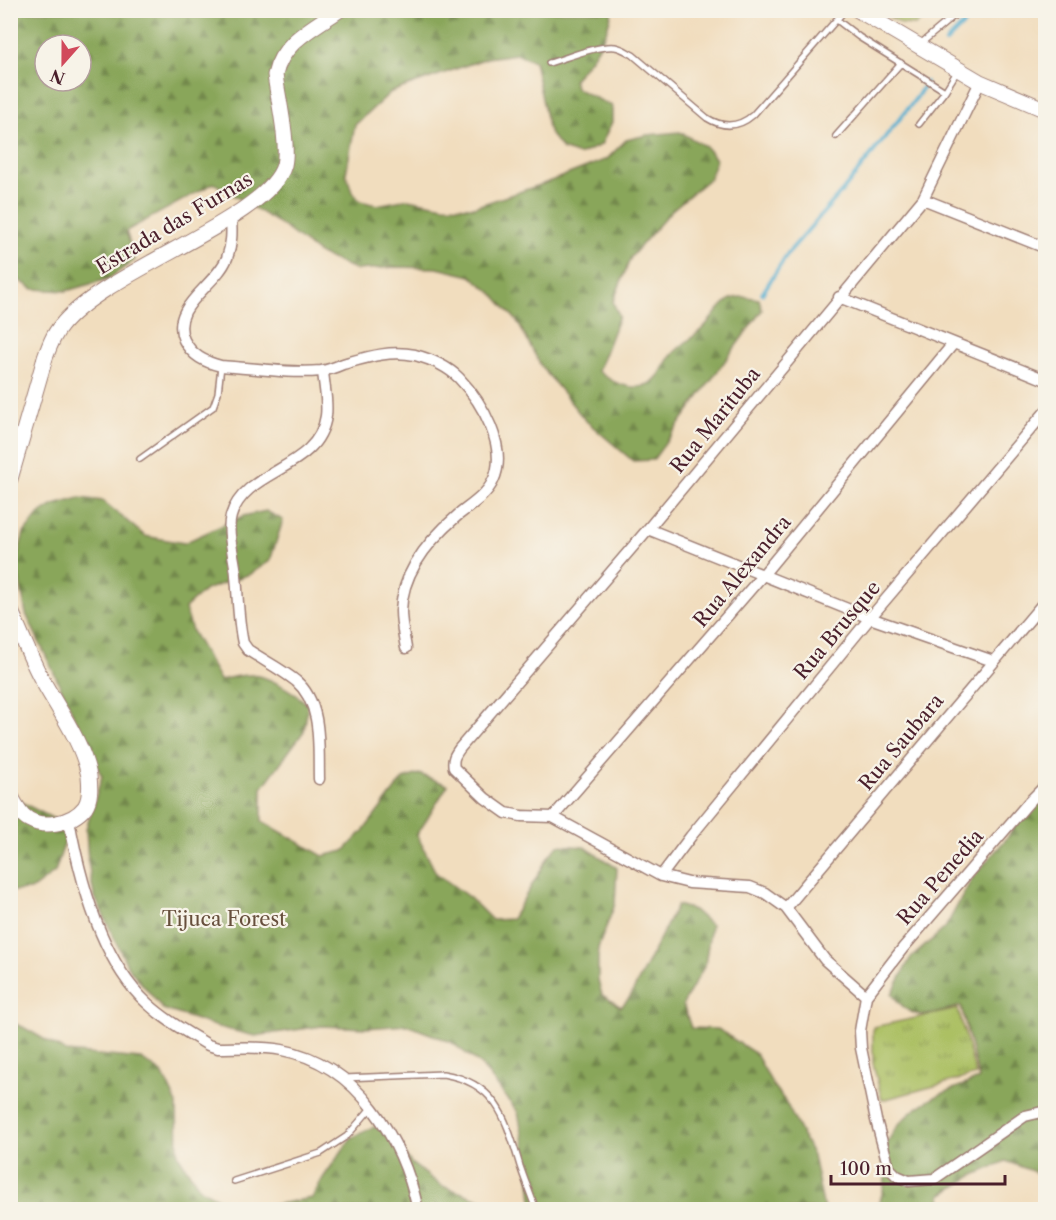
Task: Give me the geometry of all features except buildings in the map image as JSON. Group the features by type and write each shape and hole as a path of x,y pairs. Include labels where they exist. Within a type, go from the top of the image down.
{"main road":[{"name":"Estrada das Furnas","path":"10,478 45,358 60,326 86,302 115,283 231,217 267,191 280,175 285,148 275,75 281,56 297,39 339,10"},
{"path":"858,10 980,82 1044,108"},
{"path":"10,609 40,675 82,751 88,775 89,798 85,807 69,820 54,824 39,823 24,816 10,795"}],"street":[{"name":"Rua Marituba","path":"554,817 506,813 485,798 454,768 452,762 454,756 648,529 923,199 980,82"},
{"path":"923,199 1046,248"},
{"path":"231,217 232,241 226,260 218,273 189,305 182,318 181,330 185,342 193,353 207,362 221,366 323,371 391,352 415,356 434,362 459,379 482,411 495,436 498,453 493,481 486,492 436,534 413,567 402,600 401,614 406,648"},
{"path":"839,297 1046,380"},
{"name":"Rua Alexandra","path":"554,817 762,576 953,344"},
{"path":"319,779 316,720 312,704 304,689 295,680 248,650 243,643 231,541 231,516 250,488 301,457 320,435 326,417 323,371"},
{"name":"Rua Brusque","path":"661,876 691,836 870,618 1046,411"},
{"path":"648,529 870,618 993,661"},
{"name":"Rua Saubara","path":"786,908 1046,600"},
{"name":"Rua Penedia","path":"866,996 903,948 1046,785"},
{"path":"554,817 661,876 689,883 750,887 765,893 786,908 825,960 866,996 860,1031 864,1071 889,1168 897,1176 909,1181 934,1179 1025,1116 1046,1111"},
{"path":"69,820 77,863 90,906 121,972 148,1004 208,1045 218,1048 281,1049 310,1058 342,1078 372,1107 398,1148 418,1209"}],"lane":[{"path":"549,63 602,48 623,49 707,118 716,124 734,126 753,115 845,10"},
{"path":"918,46 961,10"},
{"path":"837,20 859,37 945,91"},
{"path":"836,136 901,63"},
{"path":"919,124 945,91 958,69"},
{"path":"140,459 213,407 218,393 221,366"},
{"path":"342,1078 443,1074 458,1076 478,1086 504,1114 536,1209"},
{"path":"234,1181 321,1153 347,1136 372,1107"}],"green space":[{"path":"10,11 612,11 606,32 598,48 573,80 577,89 612,106 612,122 601,145 579,155 562,149 549,132 534,61 516,54 487,58 391,92 355,125 346,173 352,192 360,201 377,205 408,199 444,206 474,207 607,159 626,140 647,135 680,132 705,146 716,159 710,178 672,210 631,257 613,302 619,316 598,371 620,384 645,386 659,375 675,352 703,328 720,307 731,299 747,297 759,299 762,310 653,460 633,461 585,420 541,366 517,321 493,294 471,276 437,268 395,267 357,270 320,254 280,224 214,183 126,231 135,260 108,279 66,291 33,289 11,275"},
{"path":"879,11 932,11 915,25 902,24"},
{"name":"Tijuca Forest","path":"80,498 103,501 145,536 184,543 243,516 266,511 283,520 270,561 250,574 205,590 185,608 192,631 220,680 245,675 264,678 289,690 308,705 304,731 262,788 262,821 323,856 344,851 364,830 403,779 419,774 448,785 417,835 436,873 470,898 492,920 512,919 549,856 558,845 585,847 617,868 615,904 598,948 598,980 602,995 621,1007 630,997 677,905 694,910 711,925 705,965 683,1004 691,1028 718,1029 756,1054 774,1087 785,1101 813,1156 824,1209 533,1209 528,1162 518,1112 481,1065 451,1042 407,1025 366,1028 322,1026 255,1036 163,1009 128,967 94,895 88,862 86,829 102,776 84,744 71,709 26,614 16,562 24,533 39,514 54,505"},
{"path":"1045,786 1045,1176 1006,1161 974,1175 941,1195 943,1209 877,1210 885,1182 883,1156 897,1126 920,1105 979,1079 961,1006 931,1014 915,1014 900,1004 892,994 910,959 945,928 973,877 1007,838"},
{"path":"11,797 62,823 65,841 55,872 31,890 11,891"},
{"path":"958,1009 976,1075 882,1100 873,1063 873,1027"},
{"path":"10,1022 66,1052 141,1059 162,1073 177,1104 178,1155 200,1189 238,1209 11,1209"},
{"path":"373,1127 384,1130 397,1143 411,1163 442,1186 508,1209 244,1210 312,1198 351,1138"}],"waterway":[{"path":"946,42 978,10"},
{"path":"762,294 788,253 844,189 917,97 926,82"}]}
